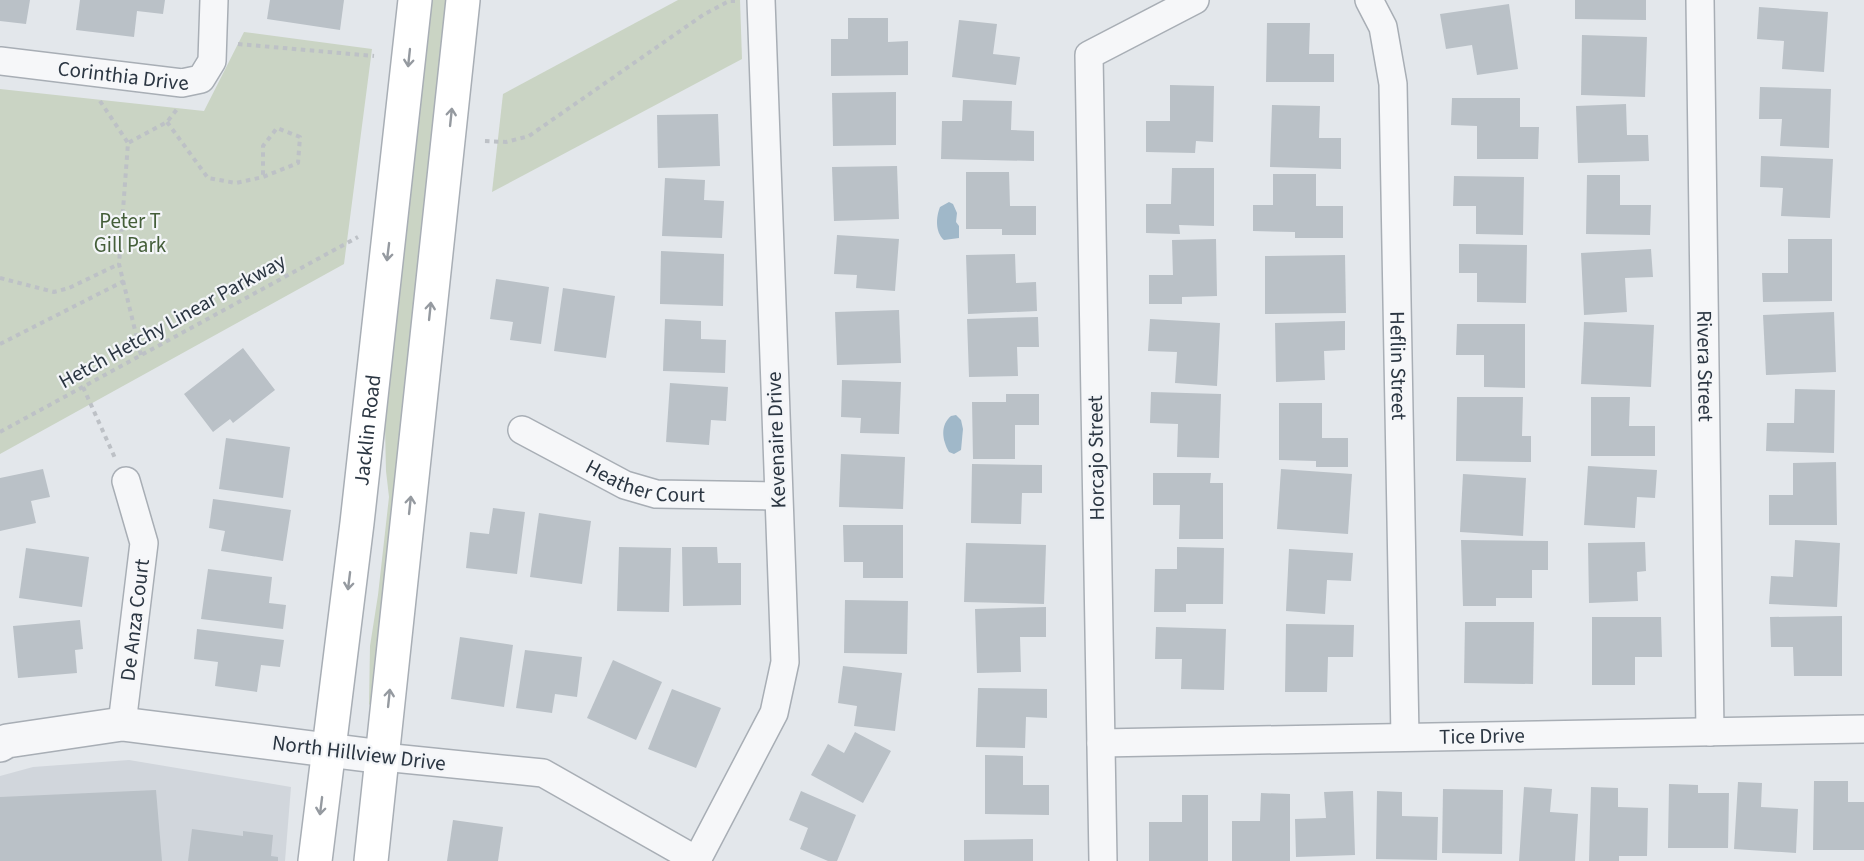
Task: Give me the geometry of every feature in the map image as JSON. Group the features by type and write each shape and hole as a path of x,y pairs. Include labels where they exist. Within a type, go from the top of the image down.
{"main road":[{"name":"Jacklin Road","path":"315,861 361,488 415,0"},
{"path":"372,861 463,0"}],"street":[{"name":"Corinthia Drive","path":"0,61 182,82 201,79 212,61 214,0"},
{"name":"Kevenaire Drive","path":"697,861 774,713 784,662 761,0"},
{"name":"Horcajo Street","path":"1103,861 1089,55 1195,0"},
{"name":"Heflin Street","path":"1369,0 1383,27 1393,84 1405,737"},
{"name":"Rivera Street","path":"1700,0 1710,732"},
{"name":"Heather Court","path":"522,430 625,485 656,494 778,496"},
{"name":"De Anza Court","path":"122,724 144,543 126,481"},
{"name":"North Hillview Drive","path":"0,745 7,741 122,724 383,757 543,773 697,861"},
{"name":"Tice Drive","path":"1101,743 1864,729"}],"path":[{"path":"485,141 506,142 529,136 704,15 729,1 738,0"},
{"path":"212,42 374,56"},
{"path":"82,71 128,143 119,264 141,356"},
{"path":"128,143 167,122 201,79"},
{"path":"167,122 208,178 236,183 262,177 298,164 300,137 276,128 263,146 262,177"},
{"name":"Hetch Hetchy Linear Parkway","path":"0,432 358,237"},
{"path":"0,278 54,292 69,288 119,264"},
{"path":"0,344 124,282"},
{"path":"83,387 126,481"}],"shaded area":[{"path":"129,760 291,787 285,861 0,861 0,776 33,767"}],"green space":[{"path":"429,0 449,0 375,710 369,704 370,646 389,497 385,426"},
{"path":"678,0 740,0 742,59 492,192 503,94"},
{"name":"Peter T Gill Park","path":"244,32 372,49 344,264 0,454 0,89 204,111"}],"water":[{"path":"949,202 953,204 957,213 959,238 944,240 938,229 938,215 940,207"},
{"path":"956,415 961,420 963,429 961,450 954,454 949,452 943,433 947,420"}],"building":[{"path":"0,0 30,0 26,24 0,21"},
{"path":"80,0 165,0 163,14 137,11 134,37 76,30"},
{"path":"270,0 344,0 340,30 267,19"},
{"path":"1575,0 1646,0 1646,20 1575,19"},
{"path":"1509,4 1518,69 1477,75 1472,45 1446,49 1440,14"},
{"path":"1759,7 1828,12 1824,72 1782,69 1784,41 1757,39"},
{"path":"848,18 888,18 888,42 908,41 908,75 831,76 831,39 848,39"},
{"path":"959,20 997,24 993,54 1020,57 1016,85 952,77"},
{"path":"1267,23 1310,23 1309,54 1334,54 1334,82 1266,82"},
{"path":"1582,35 1647,37 1645,97 1581,95"},
{"path":"1170,85 1214,86 1213,142 1196,141 1195,153 1146,152 1146,121 1170,121"},
{"path":"1760,87 1831,89 1829,148 1780,146 1782,119 1759,119"},
{"path":"896,92 896,145 833,146 832,93"},
{"path":"1452,98 1520,98 1520,127 1539,127 1538,159 1477,159 1477,126 1451,125"},
{"path":"963,100 1012,101 1011,130 1034,131 1034,161 941,159 942,121 962,121"},
{"path":"1626,104 1627,135 1648,135 1649,161 1578,163 1576,106"},
{"path":"1272,105 1320,106 1319,138 1341,138 1341,169 1270,167"},
{"path":"718,114 720,166 658,168 657,115"},
{"path":"1761,156 1833,159 1830,218 1781,216 1783,188 1760,187"},
{"path":"897,166 899,219 834,221 832,167"},
{"path":"1172,168 1214,168 1214,226 1179,225 1180,234 1146,233 1146,204 1171,204"},
{"path":"966,172 1009,172 1010,206 1036,206 1036,235 1002,235 1002,229 966,229"},
{"path":"1273,174 1316,174 1316,206 1343,206 1343,238 1295,238 1295,232 1253,231 1253,205 1273,205"},
{"path":"1587,175 1620,175 1620,205 1651,205 1650,235 1586,234"},
{"path":"1454,176 1524,177 1523,235 1476,234 1476,206 1453,206"},
{"path":"665,178 705,180 704,200 724,201 722,238 662,236"},
{"path":"837,235 899,239 895,291 856,288 857,275 834,274"},
{"path":"1216,239 1217,296 1182,297 1182,304 1149,304 1149,275 1173,275 1172,240"},
{"path":"1788,239 1832,239 1832,301 1763,302 1762,273 1788,273"},
{"path":"1459,244 1527,245 1526,303 1477,302 1477,273 1459,273"},
{"path":"1651,249 1653,277 1625,278 1627,312 1584,315 1581,253"},
{"path":"661,251 724,254 723,306 660,304"},
{"path":"1015,254 1016,283 1036,282 1037,311 968,314 966,255"},
{"path":"1345,255 1346,313 1265,314 1265,256"},
{"path":"496,279 549,287 541,344 510,340 513,322 490,319"},
{"path":"563,288 615,296 606,358 554,351"},
{"path":"899,310 901,363 837,365 835,312"},
{"path":"1834,312 1836,372 1766,375 1763,315"},
{"path":"1038,317 1039,347 1017,347 1018,376 969,377 967,319"},
{"path":"665,319 701,321 701,339 726,340 725,373 663,371"},
{"path":"1150,319 1220,323 1217,386 1175,383 1177,352 1148,351"},
{"path":"1345,321 1345,350 1324,351 1325,380 1276,382 1275,323"},
{"path":"1584,322 1654,325 1651,387 1581,384"},
{"path":"1457,324 1525,324 1525,388 1484,387 1484,355 1456,355"},
{"path":"243,348 275,390 233,423 230,419 213,432 184,394"},
{"path":"842,380 901,382 899,434 860,433 861,418 841,417"},
{"path":"670,383 728,387 726,421 711,420 709,445 666,442"},
{"path":"1795,389 1835,390 1834,453 1766,451 1767,423 1794,423"},
{"path":"1151,392 1221,394 1219,458 1177,457 1178,424 1150,423"},
{"path":"1006,394 1039,394 1039,425 1015,425 1015,459 973,459 972,402 1006,402"},
{"path":"1457,397 1523,397 1522,436 1531,436 1531,462 1456,461"},
{"path":"1591,397 1630,397 1629,426 1655,426 1655,456 1591,456"},
{"path":"1279,403 1322,403 1322,438 1348,438 1348,467 1316,467 1316,461 1279,460"},
{"path":"226,438 290,447 283,498 219,489"},
{"path":"841,454 905,457 903,509 839,507"},
{"path":"1836,462 1837,525 1769,525 1769,495 1793,495 1793,463"},
{"path":"972,464 1042,465 1042,493 1022,493 1021,524 971,523"},
{"path":"1588,466 1657,470 1655,498 1637,497 1635,528 1584,525"},
{"path":"43,469 50,497 31,501 36,523 0,531 0,478"},
{"path":"1281,469 1352,474 1348,534 1277,529"},
{"path":"1153,473 1211,473 1210,483 1223,483 1223,539 1179,539 1180,505 1153,505"},
{"path":"1463,474 1526,478 1523,536 1460,532"},
{"path":"213,499 291,510 283,561 221,551 225,531 209,528"},
{"path":"493,508 525,512 517,574 466,568 470,532 489,534"},
{"path":"539,513 591,521 582,584 530,577"},
{"path":"843,525 903,525 903,578 863,578 863,562 844,562"},
{"path":"1461,540 1548,541 1548,570 1532,570 1532,598 1496,598 1496,606 1463,606"},
{"path":"1795,540 1840,543 1837,607 1769,604 1771,576 1793,577"},
{"path":"1645,542 1646,571 1637,572 1638,601 1589,603 1588,543"},
{"path":"966,543 1046,545 1044,604 964,602"},
{"path":"619,547 671,548 669,612 617,611"},
{"path":"682,547 717,547 718,563 741,563 741,605 683,606"},
{"path":"1177,547 1224,548 1223,604 1186,604 1186,612 1154,612 1155,569 1177,569"},
{"path":"26,548 89,557 82,607 19,598"},
{"path":"1289,549 1353,553 1351,581 1327,580 1325,614 1286,611"},
{"path":"208,569 272,577 269,603 286,605 283,629 201,619"},
{"path":"845,600 908,601 907,654 844,653"},
{"path":"1046,607 1046,637 1020,637 1021,672 977,673 975,609"},
{"path":"1842,616 1842,676 1794,676 1793,647 1771,647 1770,617"},
{"path":"1592,617 1661,617 1662,657 1635,657 1635,685 1592,685"},
{"path":"80,620 83,649 75,650 77,673 18,678 13,626"},
{"path":"1465,622 1534,622 1533,684 1464,683"},
{"path":"1286,624 1354,625 1353,657 1328,657 1327,692 1285,692"},
{"path":"1156,627 1226,629 1224,690 1181,689 1182,659 1155,659"},
{"path":"197,629 284,640 280,667 261,665 257,692 215,686 218,662 194,659"},
{"path":"460,637 513,645 504,707 451,699"},
{"path":"525,650 582,657 577,697 555,694 552,713 516,708"},
{"path":"613,660 662,682 636,740 587,718"},
{"path":"843,666 902,673 895,731 854,726 857,706 838,703"},
{"path":"978,688 1047,689 1047,718 1026,717 1025,748 976,747"},
{"path":"672,689 721,708 696,768 648,749"},
{"path":"855,732 891,751 863,803 811,775 828,744 844,753"},
{"path":"985,755 1023,756 1023,785 1049,785 1049,815 985,814"},
{"path":"1814,781 1848,781 1848,802 1864,802 1864,850 1813,850"},
{"path":"1738,782 1762,783 1761,807 1798,809 1796,853 1734,849"},
{"path":"1669,784 1698,785 1698,793 1729,793 1728,848 1668,848"},
{"path":"1524,787 1552,789 1550,812 1578,814 1575,861 1519,861"},
{"path":"1591,787 1618,788 1618,807 1648,808 1647,856 1619,856 1619,861 1589,861"},
{"path":"1443,789 1503,790 1502,854 1442,853"},
{"path":"156,790 162,861 0,861 0,797"},
{"path":"801,791 856,815 837,861 828,861 800,849 808,828 789,820"},
{"path":"1353,791 1355,855 1296,857 1295,819 1326,818 1324,792"},
{"path":"1377,791 1402,792 1402,816 1438,817 1437,860 1376,859"},
{"path":"1261,793 1290,794 1290,861 1232,861 1232,821 1260,821"},
{"path":"1182,795 1208,795 1208,861 1149,861 1149,822 1182,822"},
{"path":"453,820 503,827 498,861 447,861"},
{"path":"192,829 243,836 243,831 273,835 271,856 278,857 278,861 188,861"},
{"path":"1033,839 1033,861 964,861 964,840"}]}
